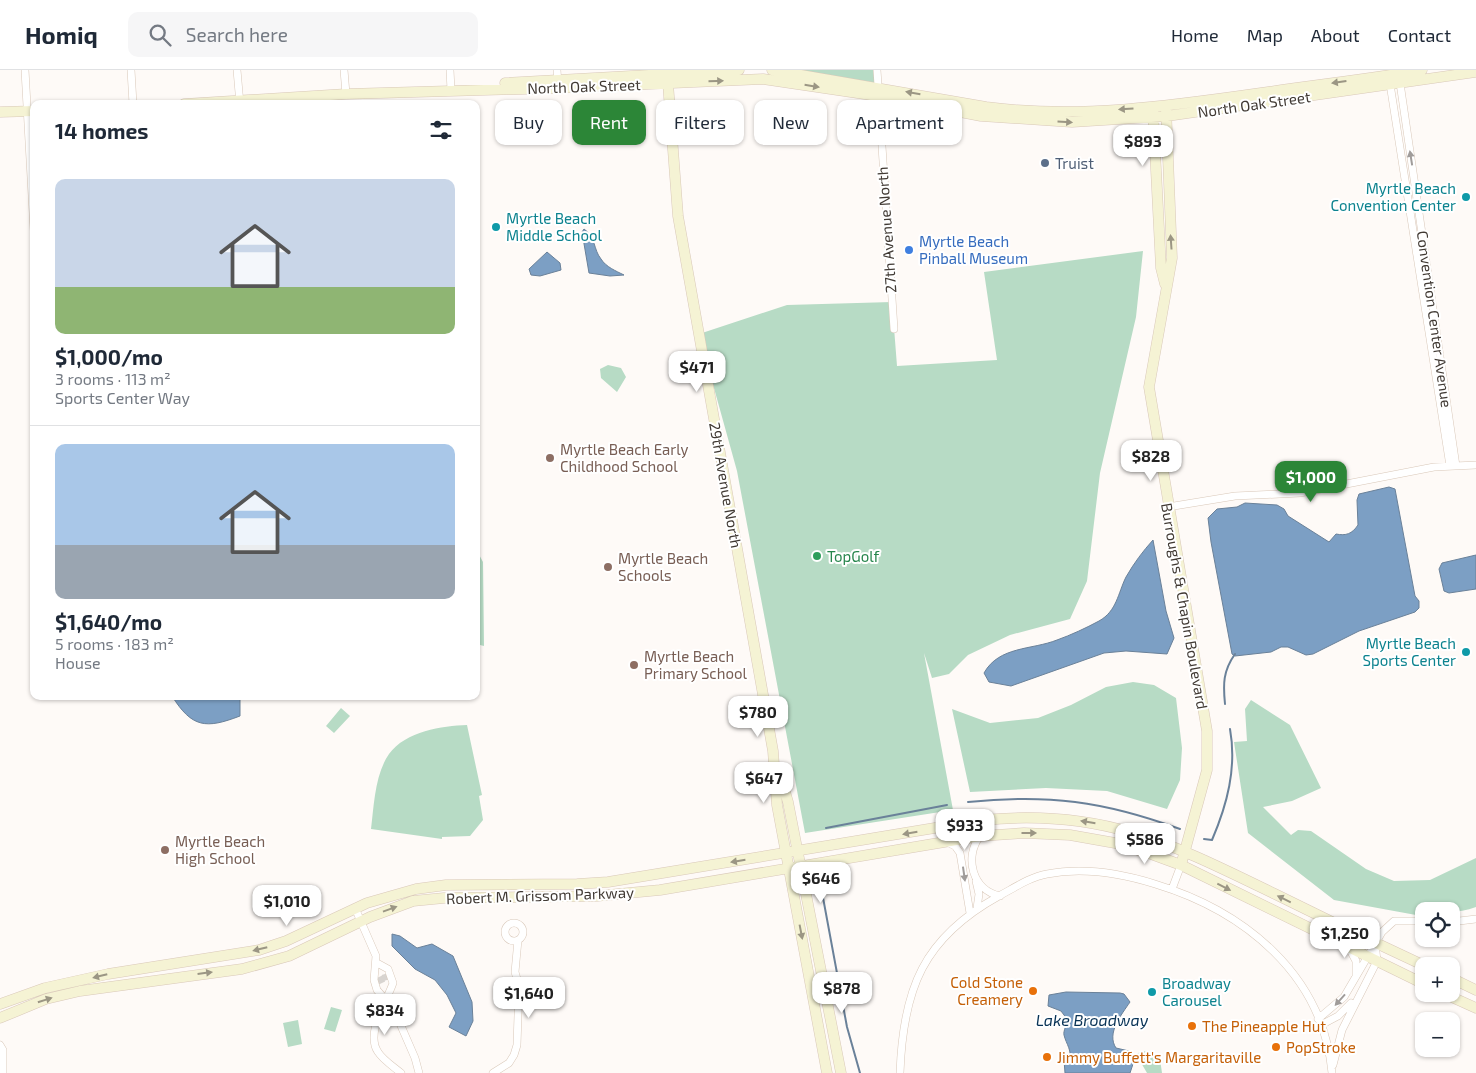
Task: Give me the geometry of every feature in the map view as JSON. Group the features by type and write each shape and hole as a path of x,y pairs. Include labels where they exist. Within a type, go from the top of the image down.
{"main road":[{"name":"North Oak Street","path":"668,75 739,70"},
{"name":"North Oak Street","path":"772,70 981,116 1072,122 1395,84 1476,72"},
{"name":"North Oak Street","path":"1167,111 1422,70"},
{"name":"North Oak Street","path":"266,100 346,94 465,90 557,79 668,75 764,74 877,92"},
{"name":"29th Avenue North","path":"668,75 678,216 773,751 777,806 827,1073"},
{"path":"0,112 30,111"},
{"name":"Burroughs & Chapin Boulevard","path":"1167,111 1172,258 1149,386 1207,731 1207,770 1181,865"},
{"name":"Burroughs & Chapin Boulevard","path":"1153,112 1162,268 1166,290"},
{"name":"29th Avenue North","path":"773,751 788,802 841,1073"},
{"name":"Robert M. Grissom Parkway","path":"0,1004 44,988 108,974 260,950 286,941 356,908 416,890 446,885 608,882 983,820 1030,817 1064,818 1116,827 1185,851 1415,961"},
{"name":"Robert M. Grissom Parkway","path":"0,1018 46,999 80,990 242,968 288,956 361,922 413,901 444,898 597,896 660,890 980,836 1024,833 1088,838 1130,847 1181,865 1415,980"},
{"path":"1460,982 1476,990"},
{"path":"1460,1001 1476,1008"}],"street":[{"path":"25,70 30,104"},
{"path":"131,70 133,100"},
{"path":"238,70 239,100"},
{"path":"344,70 346,94"},
{"path":"450,70 451,90"},
{"name":"27th Avenue North","path":"877,70 894,329"},
{"name":"Convention Center Avenue","path":"1395,84 1453,466"},
{"path":"1168,506 1235,496 1300,494 1453,466 1476,465"},
{"path":"977,908 978,894 971,854 974,844 980,836"},
{"path":"947,842 955,846 960,853 970,913"},
{"name":"Burroughs & Chapin Boulevard","path":"1172,889 1181,865"},
{"path":"900,1073 902,1028 908,1002 918,975 940,942 977,908 1029,880 1045,874 1061,872 1112,873 1172,889 1219,909 1260,938 1295,976 1320,1022 1332,1073"},
{"path":"976,879 990,894 1000,896"},
{"path":"356,908 390,990"},
{"path":"1460,923 1476,919"},
{"path":"1320,1022 1344,998 1382,932 1394,922 1415,921"},
{"path":"493,1073 509,1063 517,1045 519,986 515,972 518,940"},
{"path":"1332,1073 1342,1030 1377,961 1375,943"},
{"path":"1347,947 1356,961 1356,976"},
{"path":"382,996 390,990 393,983 390,972 374,971 384,1007 378,1018 373,1043 378,1053 401,1073"},
{"path":"381,971 382,996"},
{"path":"1320,1022 1345,1010 1363,990"},
{"path":"384,1007 395,1012 415,1058 419,1073"},
{"path":"0,1045 3,1050 3,1073"}],"green space":[{"path":"772,70 877,70 877,87"},
{"path":"1143,251 1136,317 1100,473 1087,581 1070,619 1010,635 968,655 949,674 932,678 924,653 953,810 805,833 737,471 699,334 787,305 892,302 897,366 997,360 984,272"},
{"path":"608,365 621,368 626,377 617,392 601,378 600,369"},
{"path":"480,556 483,562 484,646 480,645"},
{"path":"1133,682 1154,685 1176,698 1182,748 1180,780 1167,809 1107,791 1046,788 970,792 952,709 990,723 1038,718 1071,705 1106,687"},
{"path":"1251,700 1290,725 1321,788 1292,801 1263,807 1291,835 1298,830 1311,831 1366,869 1394,881 1430,880 1476,858 1476,907 1460,911 1460,902 1415,902 1415,915 1334,900 1248,833 1234,742 1247,741 1245,709"},
{"path":"341,708 350,716 334,733 326,726"},
{"path":"467,725 482,795 479,796 483,820 470,836 442,837 442,839 371,829 378,780 384,762 396,746 425,731"},
{"path":"331,1007 342,1010 335,1032 324,1029"},
{"path":"298,1020 302,1044 288,1047 283,1023"},
{"path":"1143,1051 1152,1052 1160,1059 1162,1073 1147,1073 1136,1054"}],"water":[{"path":"584,229 593,239 598,255 603,262 624,275 610,276 589,273 582,232"},
{"path":"547,252 560,263 561,270 540,276 531,275 529,269"},
{"path":"1389,487 1395,489 1415,596 1419,601 1419,608 1415,612 1359,631 1313,654 1306,655 1288,647 1281,647 1271,652 1235,656 1232,654 1208,518 1217,509 1237,507 1245,503 1277,505 1284,509 1288,516 1329,542 1336,534 1348,534 1358,525 1357,500 1359,494"},
{"path":"1153,540 1166,611 1174,638 1167,654 1126,651 1104,653 1011,686 989,682 984,673 990,664 998,658 1007,653 1062,638 1105,617 1113,607 1129,572"},
{"path":"1476,555 1476,589 1449,593 1444,591 1439,569 1442,563"},
{"path":"175,700 240,700 240,716 218,723 201,723 193,720"},
{"path":"392,934 400,936 417,948 432,944 453,956 472,1002 473,1021 466,1036 449,1027 456,1013 447,995 435,980 415,969 392,946"},
{"name":"Lake Broadway","path":"1066,992 1124,994 1130,1002 1116,1024 1113,1042 1116,1048 1129,1051 1134,1061 1130,1073 1065,1073 1064,1060 1069,1062 1070,1058 1064,1033 1067,1019 1061,1011 1048,1006 1049,995"}],"waterway":[{"path":"1225,704 1225,678 1228,666 1235,654"},
{"path":"1204,839 1212,840 1226,800 1232,758 1230,729"},
{"path":"968,802 1024,799 1075,802 1126,812 1180,829"},
{"path":"826,828 947,805"},
{"path":"819,876 847,1027 860,1073"}],"tunnel":[{"path":"385,974 387,980"},
{"path":"379,977 382,983"}],"place":[{"name":"Truist","path":"1045,163"},
{"name":"Myrtle Beach Convention Center","path":"1466,197"},
{"name":"Myrtle Beach Middle School","path":"496,227"},
{"name":"Myrtle Beach Pinball Museum","path":"909,250"},
{"name":"Myrtle Beach Early Childhood School","path":"550,458"},
{"name":"TopGolf","path":"817,556"},
{"name":"Myrtle Beach Schools","path":"608,567"},
{"name":"Myrtle Beach Sports Center","path":"1466,652"},
{"name":"Myrtle Beach Primary School","path":"634,665"},
{"name":"Myrtle Beach High School","path":"165,850"},
{"name":"Cold Stone Creamery","path":"1033,991"},
{"name":"Broadway Carousel","path":"1152,992"},
{"name":"The Pineapple Hut","path":"1192,1026"},
{"name":"PopStroke","path":"1276,1047"},
{"name":"Jimmy Buffett's Margaritaville","path":"1047,1057"}]}
